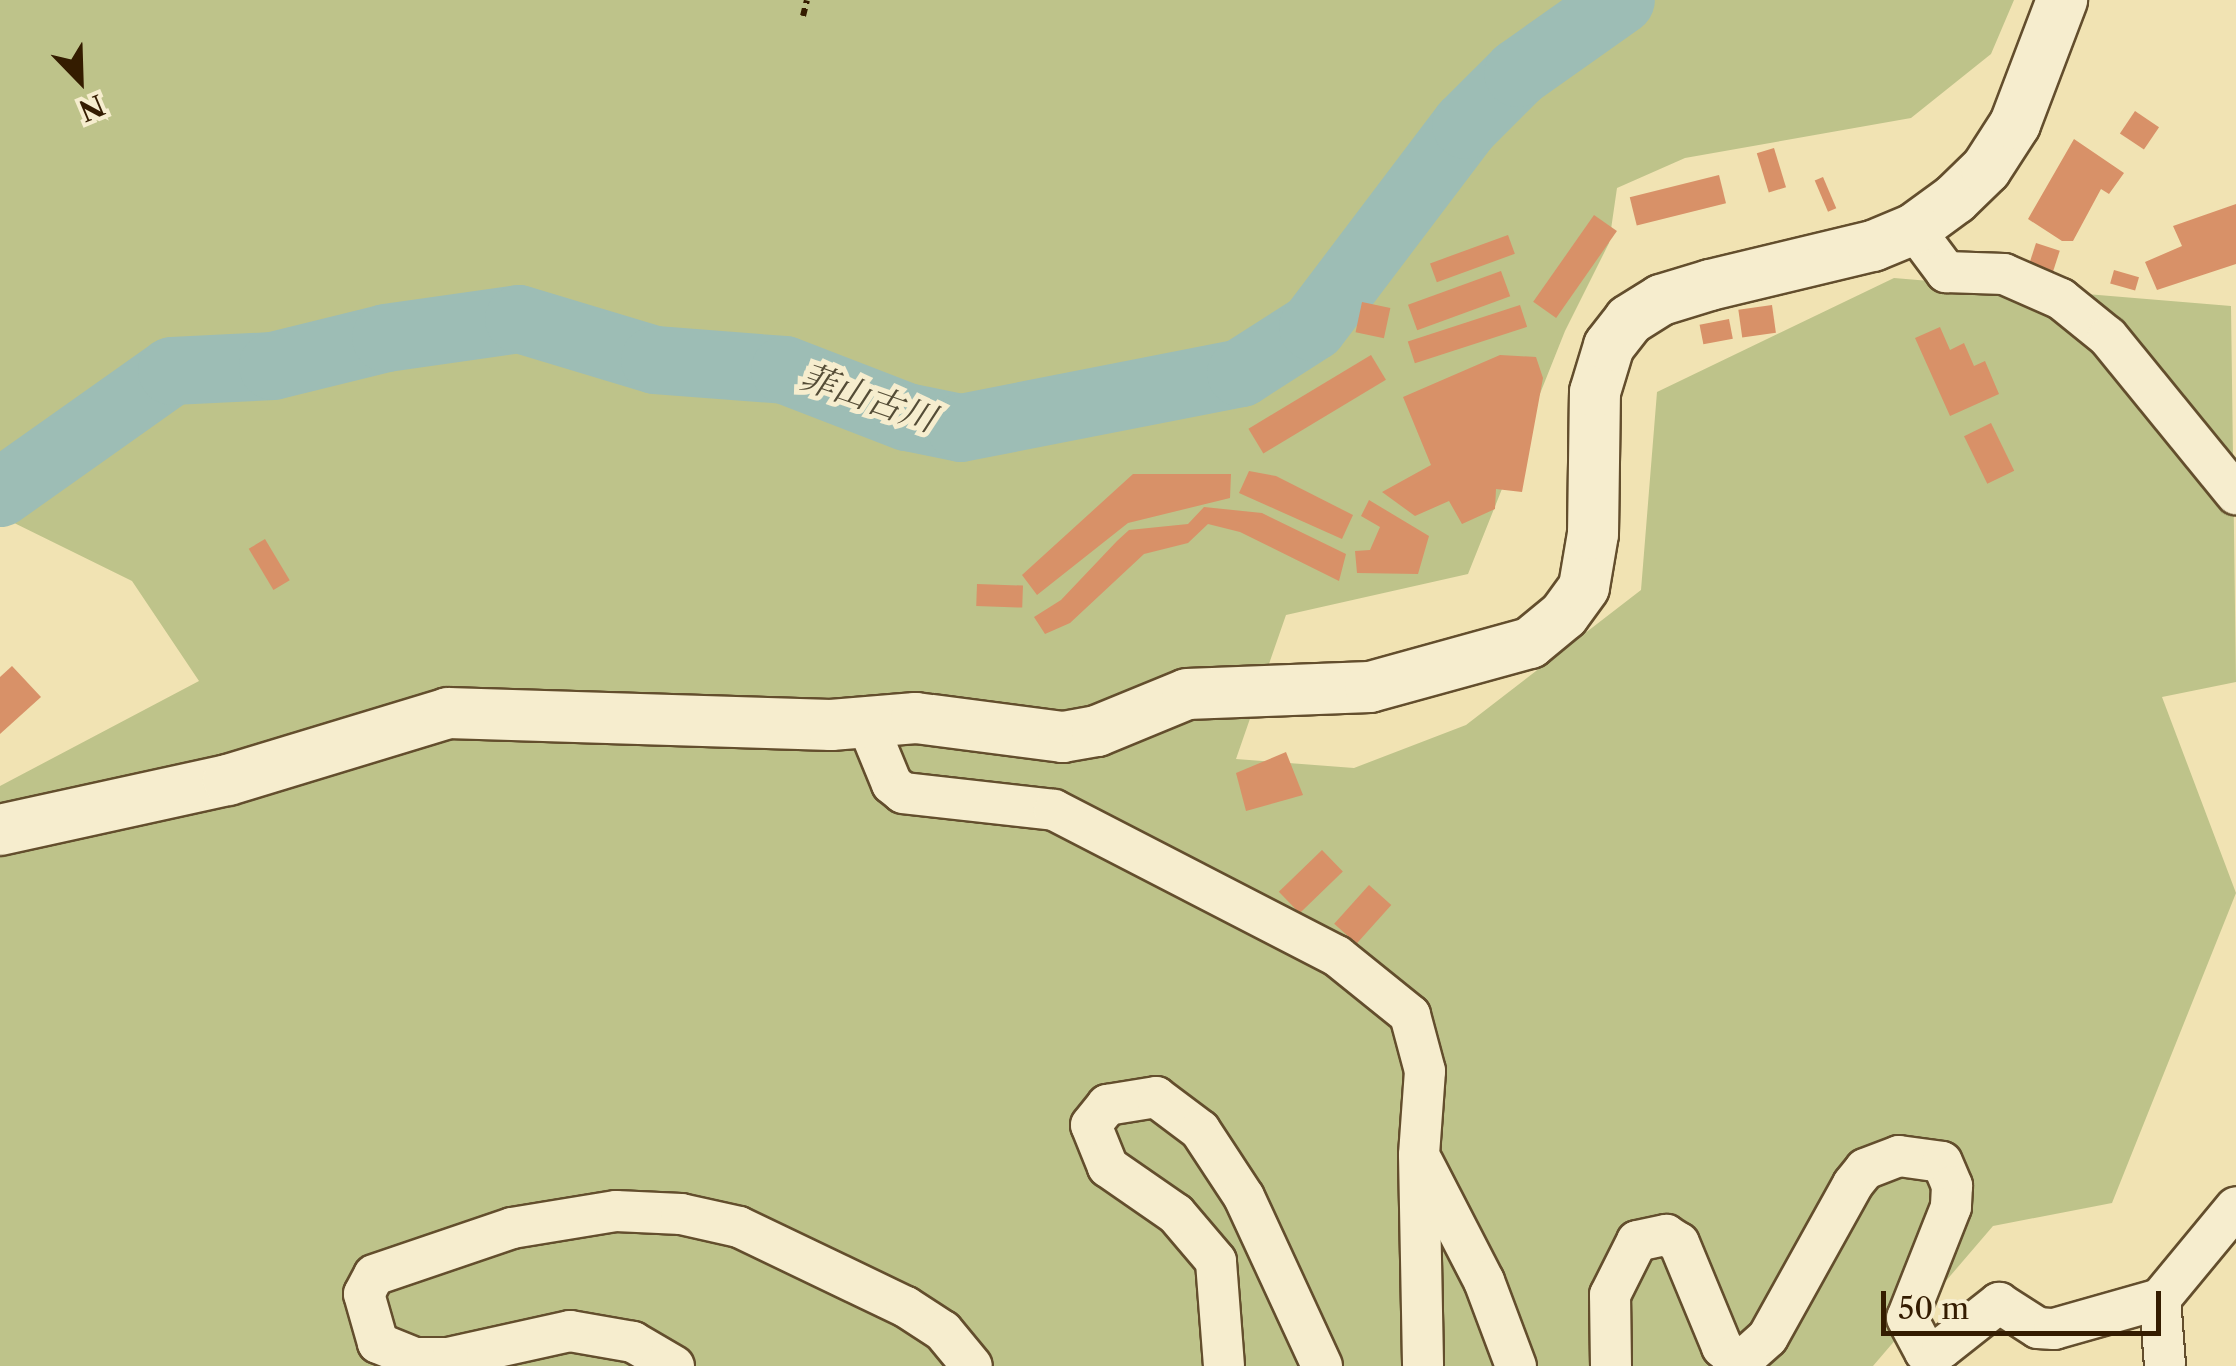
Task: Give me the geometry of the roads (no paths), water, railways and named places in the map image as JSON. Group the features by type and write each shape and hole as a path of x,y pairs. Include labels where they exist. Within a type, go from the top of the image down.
{"street":[{"path":"0,830 228,780 448,713 866,721 916,718 1063,737 1097,731 1187,694 1370,687 1530,643 1564,616 1584,588 1592,534 1595,392 1608,346 1629,320 1677,295 1811,264 1914,229 1986,168 2015,124 2062,0"},
{"path":"1914,229 1946,272 2004,274 2061,299 2108,337 2236,494"},
{"path":"866,721 886,774 903,792 1054,810 1337,956 1372,980 1410,1016 1421,1042 1418,1155 1423,1366"},
{"path":"1224,1366 1216,1262 1176,1214 1108,1166 1091,1125 1106,1105 1156,1098 1200,1130 1244,1196 1322,1366"},
{"path":"1611,1366 1610,1295 1638,1241 1666,1236 1679,1243 1697,1274 1722,1347 1732,1356 1747,1356 1768,1337 1803,1264 1852,1184 1865,1169 1912,1154 1942,1162 1952,1186 1951,1207 1907,1318 1925,1352 1942,1348 1999,1302 2038,1328 2054,1329 2160,1299 2236,1207"},
{"path":"1418,1155 1474,1260 1516,1366"},
{"path":"674,1366 633,1342 570,1332 448,1358 415,1358 378,1342 364,1294 374,1275 512,1228 616,1211 682,1214 739,1227 906,1307 943,1331 972,1366"},
{"path":"2160,1299 2165,1366"}],"waterway":[{"name":"菲山古川","path":"0,493 172,371 273,366 386,338 519,319 655,360 785,370 907,417 961,428 1241,373 1313,327 1466,125 1518,73 1621,0"}]}
